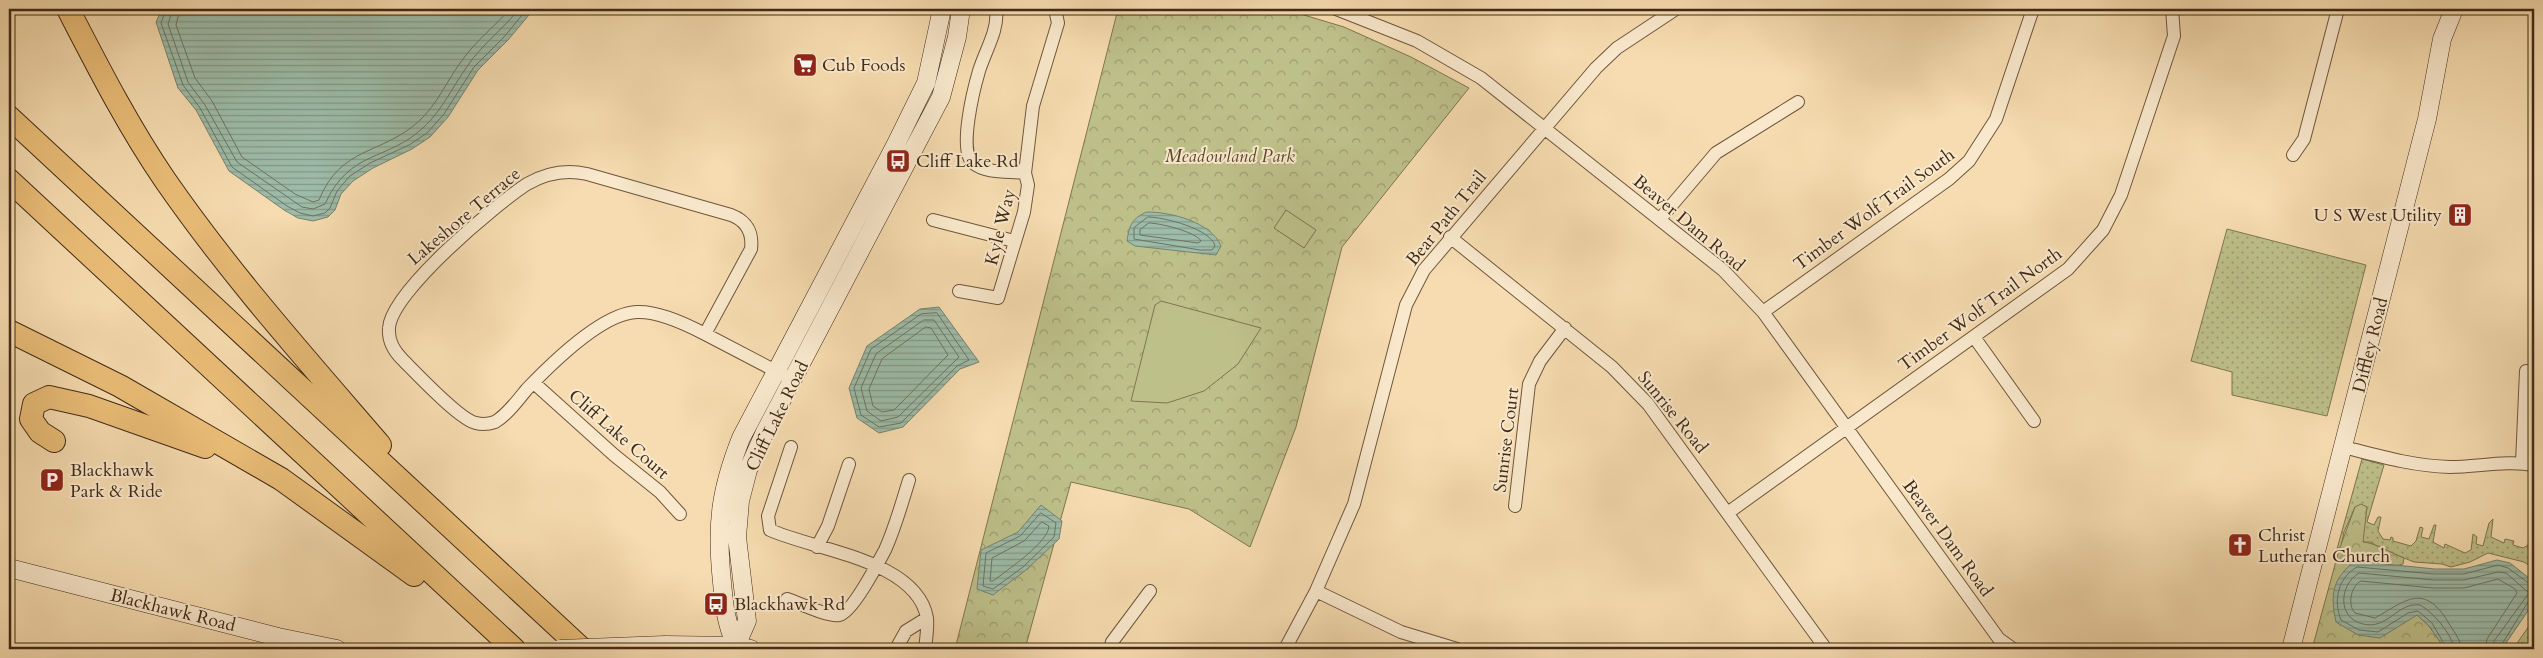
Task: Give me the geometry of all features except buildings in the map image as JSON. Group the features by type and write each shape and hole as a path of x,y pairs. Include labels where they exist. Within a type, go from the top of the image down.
{"highway":[{"path":"68,9 108,87 164,179 251,296 454,531"},
{"path":"9,117 582,649"},
{"path":"9,180 491,630 514,649"},
{"path":"9,331 120,386 281,479 491,630"},
{"path":"54,441 40,432 31,419 34,404 49,397 98,409 202,446 281,479"}],"street":[{"name":"Cliff Lake Road","path":"744,647 726,624 718,543 720,505 729,467 741,438 895,146 926,83 942,9"},
{"name":"Cliff Lake Road","path":"744,647 747,621 737,537 740,501 748,470 764,432 941,98 957,37 961,9"},
{"path":"996,9 994,29 979,70 973,95 966,152 971,162 977,165 1003,172 1025,173"},
{"name":"Kyle Way","path":"959,291 998,298 1024,212 1028,185 1025,173 1033,106 1058,23 1055,9"},
{"name":"Beaver Dam Road","path":"1336,9 1417,41 1481,78 1723,270 1762,312 1999,639 2013,649"},
{"name":"Bear Path Trail","path":"1285,649 1316,592 1354,504 1406,305 1424,270 1450,237 1596,68 1617,48 1676,9"},
{"name":"Timber Wolf Trail South","path":"1762,312 1949,179 1970,161 1996,119 2033,9"},
{"name":"Timber Wolf Trail North","path":"1729,512 2068,269 2103,230 2121,195 2174,36 2172,9"},
{"path":"2293,155 2304,139 2338,9"},
{"name":"Diffley Road","path":"2439,9 2442,40"},
{"name":"Diffley Road","path":"2291,649 2427,119 2442,40 2454,9"},
{"path":"1660,219 1716,153 1798,102"},
{"name":"Lakeshore Terrace","path":"705,334 751,249 750,231 742,221 731,215 587,174 569,171 552,173 535,179 519,189 420,275 396,309 389,328 393,348 402,360 473,423 489,424 499,419 534,383 604,321 619,314 651,313 705,334 793,380"},
{"path":"933,220 1014,241"},
{"name":"Sunrise Road","path":"1450,237 1612,367 1648,404 1729,512 1826,649"},
{"name":"Sunrise Court","path":"1515,506 1530,384 1540,361 1565,328"},
{"path":"1974,337 2034,421"},
{"path":"2344,447 2417,466 2451,467 2528,464 2526,371"},
{"name":"Cliff Lake Court","path":"534,383 614,455 660,492 680,514"},
{"path":"791,447 767,522 770,530 876,566 900,578 917,597 927,618 925,649"},
{"path":"817,547 828,526 848,464"},
{"path":"787,599 829,614 837,616 844,614 853,604 885,549 909,480"},
{"name":"Blackhawk Road","path":"9,568 276,643 338,649"},
{"path":"1110,649 1112,642 1150,591"},
{"path":"1316,592 1401,632 1456,649"},
{"path":"896,649 906,631 927,618"},
{"path":"560,649 665,645 744,647"}],"green space":[{"name":"Meadowland Park","path":"1118,9 1284,9 1344,27 1411,57 1469,88 1342,247 1296,427 1250,547 1189,509 1071,482 1025,649 955,649"},
{"path":"1286,210 1316,230 1304,248 1274,228"},
{"path":"2227,229 2366,265 2327,416 2232,395 2232,372 2191,361"},
{"path":"1161,301 1261,328 1238,364 1204,391 1167,403 1131,401 1155,305"},
{"path":"2362,459 2384,465 2367,522 2374,525 2378,517 2381,517 2378,531 2383,539 2390,540 2391,537 2393,541 2411,546 2416,541 2420,527 2423,528 2421,537 2429,539 2434,525 2436,525 2433,542 2444,548 2445,544 2465,553 2471,550 2473,534 2477,537 2476,544 2483,546 2489,523 2493,519 2491,537 2504,543 2505,539 2514,541 2513,545 2523,548 2528,545 2533,530 2531,537 2534,539 2534,569 2524,562 2488,553 2470,562 2451,567 2442,564 2414,562 2379,548 2371,542 2362,542 2367,507 2355,507 2344,532 2341,547 2337,549"},
{"path":"2361,504 2367,507 2363,542 2378,546 2404,558 2403,564 2396,566 2411,617 2417,615 2429,626 2445,649 2312,649 2339,550 2355,507"},
{"path":"2534,619 2534,649 2513,649"}],"water":[{"path":"162,9 534,9 508,40 478,70 448,117 430,137 353,181 341,194 335,210 328,217 313,221 298,218 284,210 229,171 196,110 178,88 156,22"},
{"path":"1147,212 1178,216 1200,225 1216,238 1221,246 1216,255 1135,246 1127,241 1130,227 1138,217"},
{"path":"939,307 979,362 960,369 903,427 879,433 857,418 849,388 867,346 920,309"},
{"path":"1041,505 1062,521 1059,539 1026,570 993,595 977,589 981,550 1018,532"},
{"path":"2497,560 2510,563 2534,582 2534,602 2502,649 2445,649 2429,626 2417,615 2380,638 2358,635 2336,622 2333,596 2337,581 2341,574 2355,561 2435,569 2464,569"}],"place":[{"name":"Cub Foods","path":"805,65"},
{"name":"Cliff Lake Rd","path":"898,161"},
{"name":"U S West Utility","path":"2460,215"},
{"name":"Blackhawk Park & Ride","path":"52,480"},
{"name":"Christ Lutheran Church","path":"2240,545"},
{"name":"Blackhawk Rd","path":"716,604"}]}
